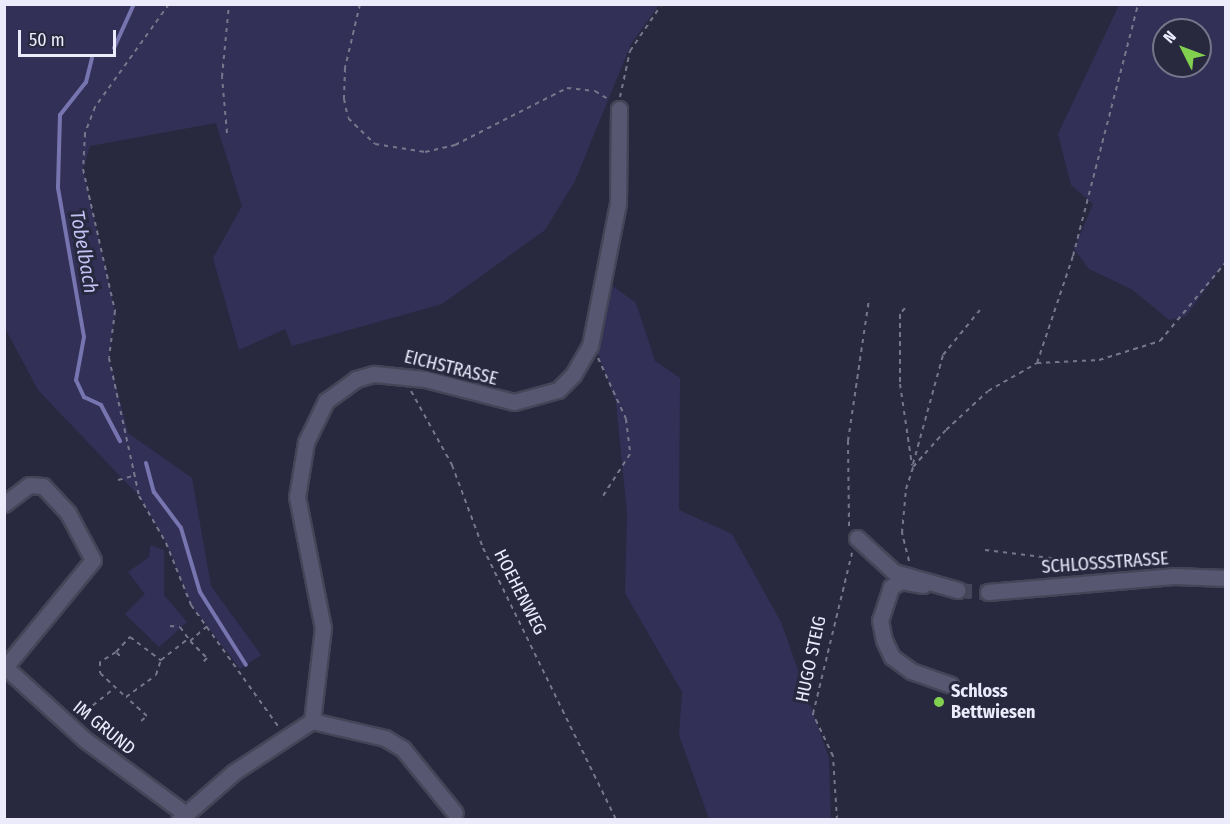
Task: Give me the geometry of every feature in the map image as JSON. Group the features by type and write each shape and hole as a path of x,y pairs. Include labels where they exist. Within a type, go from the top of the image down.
{"street":[{"name":"EICHSTRASSE","path":"312,721 323,628 297,497 306,442 317,414 336,390 374,374 403,376 520,402 558,390 590,346 618,203 619,109"},
{"name":"IM GRUND","path":"4,504 29,485 43,486 68,513 93,560 5,668 84,739 181,816"},
{"path":"857,538 894,572 923,585"},
{"name":"SCHLOSSSTRASSE","path":"988,592 1166,577 1226,578"},
{"path":"951,685 911,670 892,657 884,640 880,620 891,587 901,581 957,590"},
{"path":"181,816 312,721 385,738 403,749 455,813"}],"path":[{"path":"170,4 95,107 83,147 82,169 115,311 109,358 133,476 182,590 286,739"},
{"path":"227,133 223,45 229,4"},
{"path":"360,4 345,68 344,99 348,118 375,144 425,153 455,145 567,88 595,91 619,109 630,51 662,4"},
{"path":"1037,363 1079,233 1138,4"},
{"path":"913,467 988,391 1037,363 1099,360 1160,341 1226,262"},
{"path":"857,538 846,520 846,470 869,299"},
{"path":"906,308 900,314 900,384 913,467"},
{"path":"923,585 906,555 902,533 913,467 943,355 980,310"},
{"path":"590,346 615,386 630,454 601,499"},
{"name":"HOEHENWEG","path":"403,376 452,465 497,579 589,755 616,819"},
{"path":"118,480 133,476"},
{"name":"HUGO STEIG","path":"837,819 833,756 813,714 857,538"},
{"path":"985,550 1127,567"},
{"path":"126,697 156,675 161,660 207,626"},
{"path":"170,627 180,627 207,658 203,662"},
{"path":"141,721 147,716 126,697 112,690 100,673 100,662 136,636 161,660"},
{"path":"116,652 120,656"},
{"path":"86,711 112,690"}],"shaded area":[{"path":"4,5 659,5 631,44 575,181 545,230 442,304 292,346 285,329 239,350 213,258 242,206 216,123 90,146 83,169 115,311 109,358 128,433 192,478 211,586 261,655 240,669 191,605 166,543 139,496 38,390 5,328"},
{"path":"1119,5 1225,5 1225,262 1186,316 1169,320 1133,290 1089,269 1074,249 1093,204 1071,185 1058,134"},
{"path":"606,281 636,303 655,361 680,378 679,510 732,534 781,622 829,758 831,819 709,819 679,735 682,692 625,593 627,513 616,402 593,341"},
{"path":"150,545 164,550 164,595 187,622 159,647 125,614 145,594 128,572 149,557"}],"waterway":[{"name":"Tobelbach","path":"114,48 134,4"},
{"name":"Tobelbach","path":"92,58 86,82 60,115 58,188 84,337 76,380 84,397 101,405 120,441"},
{"name":"Tobelbach","path":"146,463 154,492 181,528 200,592 246,665"}],"tunnel":[{"path":"957,590 988,592"}],"place":[{"name":"Schloss Bettwiesen","path":"939,702"}]}
